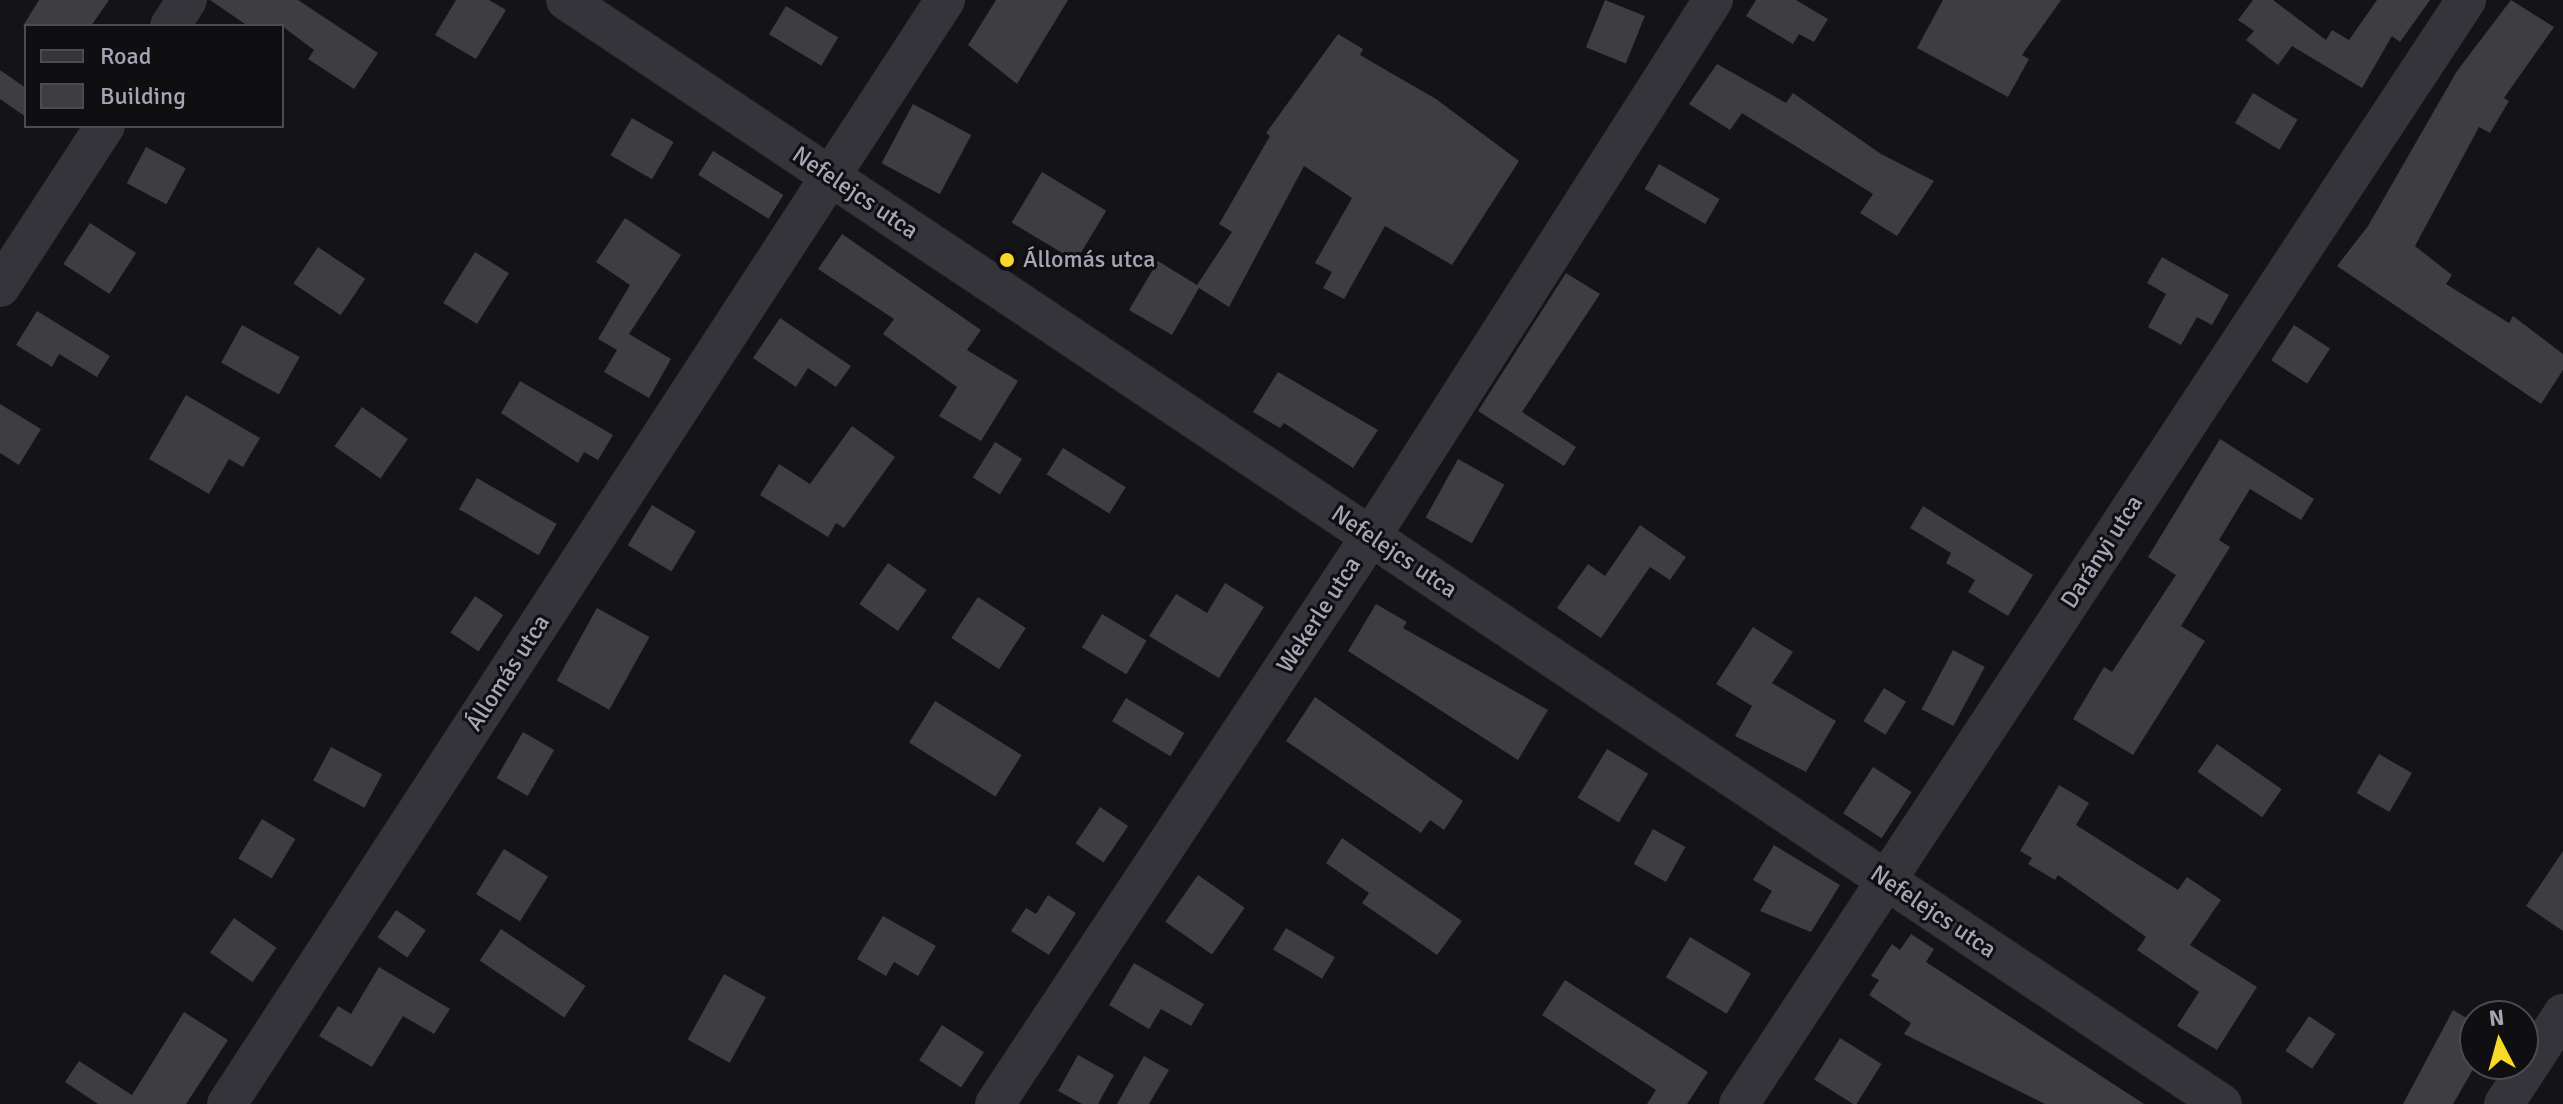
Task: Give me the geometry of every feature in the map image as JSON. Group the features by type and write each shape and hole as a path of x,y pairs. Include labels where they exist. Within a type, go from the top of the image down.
{"street":[{"path":"171,24 187,0"},
{"name":"Nefelejcs utca","path":"566,0 2222,1104"},
{"name":"Állomás utca","path":"227,1104 945,0"},
{"name":"Wekerle utca","path":"995,1104 1371,536 1713,0"},
{"name":"Darányi utca","path":"1739,1104 2466,0"},
{"path":"0,287 104,128"},
{"path":"2504,1104 2563,1014"}],"building":[{"path":"39,0 109,0 92,24 24,24"},
{"path":"210,0 298,0 378,53 354,89 308,59 314,50 284,28 284,24 245,24"},
{"path":"456,0 489,0 506,10 476,59 435,35"},
{"path":"996,0 1068,0 1017,84 968,45"},
{"path":"1605,0 1645,16 1626,63 1586,47"},
{"path":"1756,0 1796,0 1828,19 1814,42 1799,34 1793,44 1746,16"},
{"path":"1943,0 2061,0 2022,55 2029,59 2008,97 1917,48"},
{"path":"2253,0 2273,0 2326,40 2332,30 2349,40 2377,0 2430,0 2400,42 2392,36 2362,88 2292,46 2278,65 2246,40 2254,31 2238,20"},
{"path":"2511,0 2554,27 2504,98 2509,101 2490,133 2479,127 2415,246 2452,275 2446,284 2509,323 2513,316 2563,354 2563,370 2541,404 2337,266 2368,226 2457,71"},
{"path":"786,6 838,37 821,66 769,34"},
{"path":"1338,34 1363,49 1360,55 1436,99 1519,161 1452,265 1385,226 1344,299 1323,288 1332,272 1315,263 1352,198 1304,166 1229,307 1199,288 1172,335 1129,310 1158,261 1197,285 1232,232 1219,224 1270,136 1266,133"},
{"path":"1717,64 1786,103 1793,93 1881,154 1934,181 1897,236 1860,213 1873,194 1742,113 1730,130 1689,104"},
{"path":"0,70 24,87 24,116 0,99"},
{"path":"2253,93 2298,120 2280,150 2235,123"},
{"path":"913,104 971,135 940,194 882,163"},
{"path":"632,118 674,142 652,179 610,155"},
{"path":"146,147 186,168 166,204 127,183"},
{"path":"713,151 783,195 769,219 698,175"},
{"path":"1659,164 1720,199 1705,224 1644,189"},
{"path":"1042,172 1106,211 1076,261 1012,223"},
{"path":"625,218 681,255 629,334 671,359 649,398 604,372 617,350 598,339 630,285 596,262"},
{"path":"90,223 136,253 109,294 63,264"},
{"path":"842,234 981,330 967,350 1018,381 981,441 939,416 957,387 883,334 894,319 818,269"},
{"path":"318,247 365,279 341,315 293,283"},
{"path":"475,252 509,273 477,324 443,303"},
{"path":"2162,257 2229,295 2212,325 2197,317 2181,345 2148,327 2166,294 2147,283"},
{"path":"1566,273 1600,294 1522,412 1576,447 1564,466 1478,411"},
{"path":"37,311 110,356 97,377 59,354 52,367 16,345"},
{"path":"780,318 851,366 836,387 808,368 796,387 753,358"},
{"path":"242,325 300,357 279,395 221,363"},
{"path":"2294,325 2330,348 2307,384 2271,360"},
{"path":"1278,372 1378,430 1353,468 1284,423 1280,428 1253,412"},
{"path":"520,381 613,435 598,460 584,452 578,463 501,413"},
{"path":"186,395 260,438 243,467 229,459 209,494 149,459"},
{"path":"0,404 41,429 19,465 0,453"},
{"path":"362,407 408,439 380,478 334,446"},
{"path":"852,426 895,457 844,528 836,523 828,537 760,495 779,464 810,484"},
{"path":"2220,439 2314,499 2301,520 2250,489 2219,540 2230,547 2181,626 2205,641 2133,755 2073,719 2104,667 2112,672 2176,575 2148,557"},
{"path":"995,442 1022,459 1000,495 973,478"},
{"path":"1063,448 1126,487 1109,514 1047,474"},
{"path":"1458,459 1504,485 1472,543 1426,518"},
{"path":"477,478 557,524 539,555 459,509"},
{"path":"652,505 696,531 672,572 628,545"},
{"path":"1923,506 2033,575 2008,616 1968,592 1975,580 1946,563 1951,553 1910,528"},
{"path":"1640,525 1686,557 1670,580 1650,567 1601,638 1557,608 1588,564 1605,576"},
{"path":"888,563 927,590 898,631 859,604"},
{"path":"1225,583 1264,607 1219,678 1149,636 1176,594 1207,613"},
{"path":"475,596 503,615 479,651 450,632"},
{"path":"978,597 1026,628 999,669 951,638"},
{"path":"1376,604 1407,622 1403,628 1548,710 1518,760 1348,651"},
{"path":"597,608 649,637 609,710 557,681"},
{"path":"1102,614 1147,641 1126,674 1082,647"},
{"path":"1753,627 1793,652 1772,683 1836,721 1806,772 1735,736 1752,706 1716,684"},
{"path":"1953,650 1985,667 1953,726 1922,709"},
{"path":"1884,688 1906,702 1885,735 1863,721"},
{"path":"1315,697 1463,801 1444,830 1430,820 1421,833 1286,741"},
{"path":"1126,698 1184,733 1170,756 1112,721"},
{"path":"935,701 1022,755 996,797 909,743"},
{"path":"523,732 554,750 528,796 496,778"},
{"path":"2217,744 2282,789 2262,817 2197,772"},
{"path":"331,747 382,774 364,808 313,781"},
{"path":"1607,749 1648,774 1619,823 1578,798"},
{"path":"2379,754 2412,773 2389,812 2356,793"},
{"path":"1873,767 1912,792 1882,838 1843,813"},
{"path":"2059,785 2089,803 2076,825 2178,890 2187,877 2221,900 2190,945 2257,987 2217,1050 2177,1026 2199,992 2137,950 2146,937 2058,875 2055,880 2028,864 2032,858 2020,851"},
{"path":"1100,807 1128,826 1104,862 1075,843"},
{"path":"262,819 295,839 272,879 238,858"},
{"path":"1653,829 1685,847 1666,882 1634,864"},
{"path":"1342,838 1462,921 1437,955 1362,903 1369,893 1326,863"},
{"path":"1774,845 1840,885 1811,932 1760,911 1772,891 1753,880"},
{"path":"504,849 548,877 520,922 476,894"},
{"path":"2563,851 2563,931 2526,906"},
{"path":"1198,875 1245,908 1212,954 1165,922"},
{"path":"1048,895 1076,913 1049,955 1011,931 1026,908 1036,914"},
{"path":"396,910 426,930 407,957 378,937"},
{"path":"883,916 936,946 918,976 894,962 886,976 857,959"},
{"path":"234,918 277,948 253,982 210,952"},
{"path":"1286,928 1335,957 1322,979 1273,949"},
{"path":"501,929 586,986 564,1018 480,961"},
{"path":"1911,934 1934,949 1926,962 2144,1104 2045,1104 1904,1034 1911,1023 1869,995 1879,980 1871,976 1892,944 1900,950"},
{"path":"1690,937 1751,974 1727,1014 1666,977"},
{"path":"1134,963 1204,1004 1191,1026 1161,1009 1149,1029 1109,1005"},
{"path":"379,967 450,1009 434,1034 403,1016 372,1067 319,1036 338,1006 351,1014"},
{"path":"724,974 766,997 730,1063 688,1040"},
{"path":"1565,980 1708,1072 1687,1104 1647,1104 1656,1090 1542,1015"},
{"path":"2453,1010 2459,1014 2459,1080 2467,1080 2453,1104 2403,1104"},
{"path":"184,1012 228,1040 186,1104 98,1104 65,1082 79,1061 132,1095"},
{"path":"2309,1016 2336,1034 2312,1069 2286,1051"},
{"path":"942,1025 984,1052 961,1087 919,1060"},
{"path":"1840,1038 1882,1064 1857,1104 1814,1080"},
{"path":"1078,1055 1114,1075 1098,1104 1082,1104 1058,1091"},
{"path":"1144,1056 1169,1070 1149,1104 1117,1104"}],"place":[{"name":"Állomás utca","path":"1007,260"}]}
